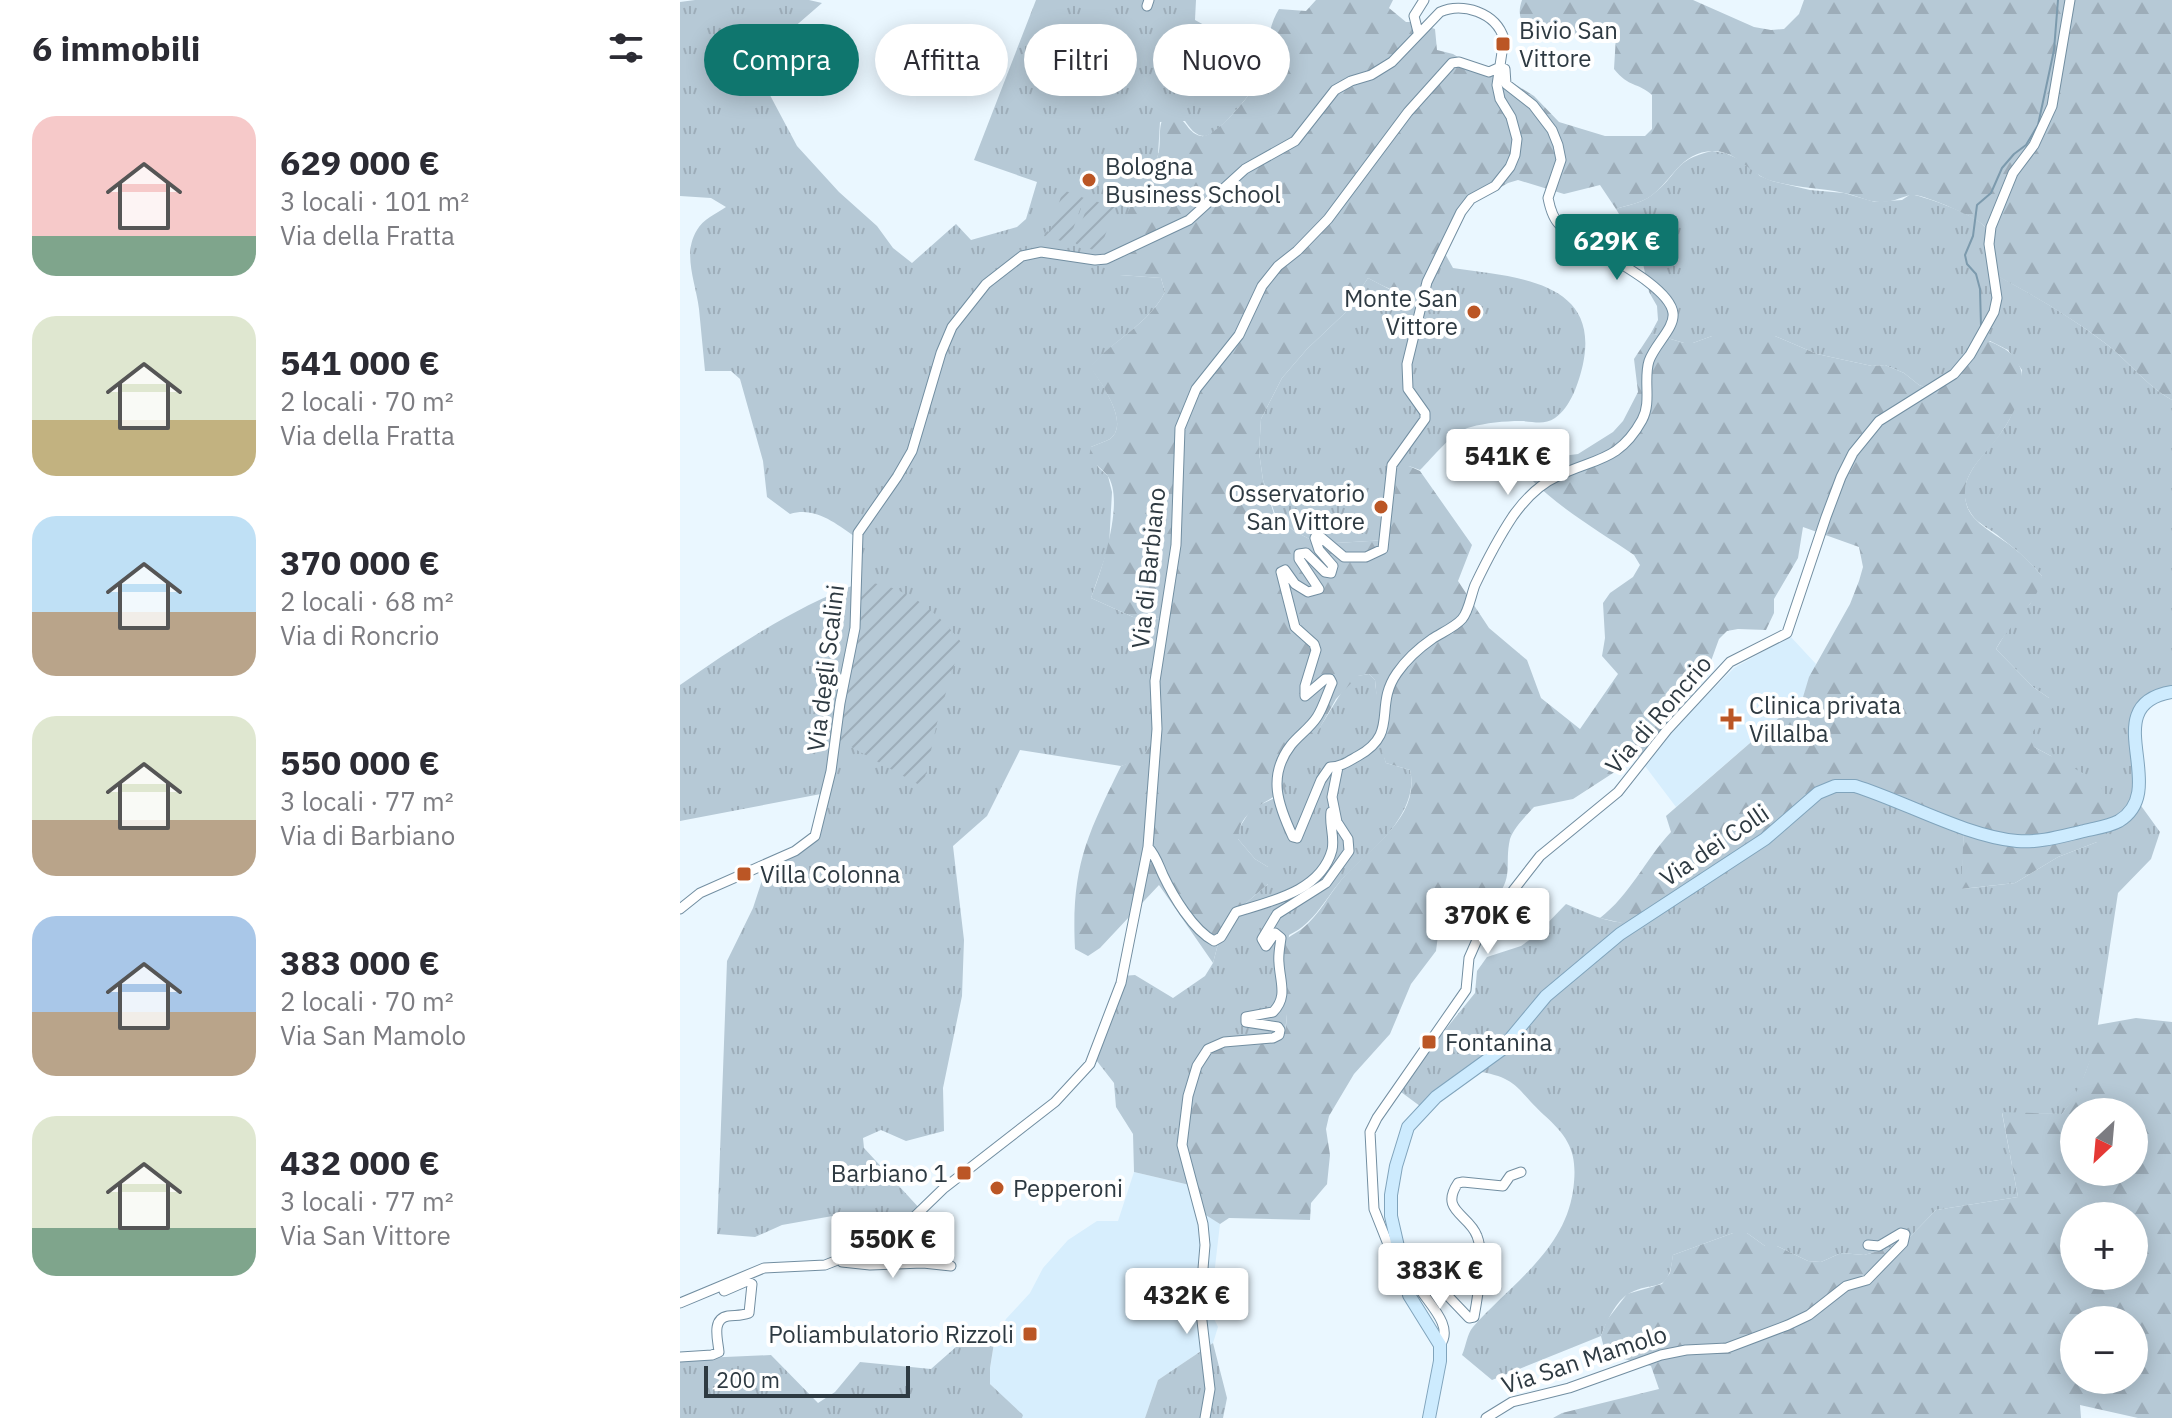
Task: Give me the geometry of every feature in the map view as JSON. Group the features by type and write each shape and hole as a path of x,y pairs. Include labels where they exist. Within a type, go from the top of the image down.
{"main road":[{"name":"Via dei Colli","path":"1409,1295 1393,1225 1391,1195 1408,1127 1436,1097 1501,1050 1546,996 1620,934 1743,855 1785,824 1818,793 1835,786 1855,786 1970,828 2017,841 2052,838 2119,821 2134,807 2140,785 2136,715 2151,698 2172,692"},
{"path":"1409,1295 1440,1345 1429,1418"}],"street":[{"path":"1424,0 1414,16 1418,32 1440,12 1456,7 1470,9 1487,18 1502,32 1504,39 1497,85 1517,139 1515,155 1495,186 1471,199 1461,212 1427,282 1407,364 1408,389 1425,413 1425,419 1392,465 1383,549 1366,557 1344,557 1317,534 1315,538 1319,550 1333,566 1331,573 1325,572 1306,553 1299,554 1299,559 1319,589 1308,592 1295,584 1285,570 1281,572 1295,627 1314,644 1316,650 1305,696 1325,679 1330,679 1332,683 1317,717 1281,761 1275,782 1278,804 1295,838 1299,836 1321,780 1330,767 1338,767 1380,740 1388,690 1397,673 1428,642 1462,619 1477,581 1528,498 1560,474 1605,459 1627,440 1642,420 1647,407 1647,370 1655,345 1672,326 1674,315 1670,302 1660,292 1606,253 1558,224 1548,198 1561,160 1558,145 1552,130 1533,105 1506,84 1505,69 1500,67"},
{"name":"Via di Roncrio","path":"1409,1295 1374,1209 1370,1132 1377,1118 1466,990 1469,958 1480,933 1540,856 1618,792 1667,730 1730,662 1787,633 1841,477 1866,435 1879,421 1954,374 1970,355 1994,312 1997,298 1989,244 1991,227 2013,173 2034,145 2052,106 2070,0"},
{"name":"Via degli Scalini","path":"680,909 700,893 795,851 815,836 831,771 855,628 858,533 908,459 944,343 971,300 998,273 1022,256 1041,252 1106,259 1189,220 1245,169 1295,141 1335,90 1371,75 1392,62 1418,32"},
{"name":"Via di Barbiano","path":"839,1262 878,1244 911,1220 943,1189 1055,1102 1084,1073 1094,1055 1121,983 1148,847 1157,729 1155,681 1176,545 1180,428 1196,389 1239,335 1262,286 1278,266 1328,219 1408,112 1452,63 1459,62 1489,72 1500,67"},
{"path":"1148,847 1156,855 1164,877 1183,907 1205,936 1214,941 1221,937 1236,912 1293,893 1311,882 1324,868 1332,850 1332,797 1338,767"},
{"path":"1205,1418 1210,1389 1200,1304 1205,1245 1203,1224 1182,1145 1181,1133 1188,1096 1197,1066 1208,1049 1224,1042 1279,1035 1278,1027 1246,1022 1249,1015 1273,1012 1283,994 1278,961 1281,938 1275,933 1266,946 1262,939 1277,914 1326,883 1349,851 1348,839 1337,822 1332,797"},
{"path":"1440,1345 1445,1340 1445,1327 1417,1283 1420,1273 1426,1273 1469,1318 1474,1317 1481,1249 1476,1232 1453,1208 1451,1198 1454,1189 1463,1182 1503,1186 1510,1176 1521,1172"},
{"name":"Via San Mamolo","path":"1486,1418 1512,1402 1569,1388 1661,1355 1727,1348 1788,1325 1809,1315 1846,1286 1867,1280 1903,1243 1905,1234 1901,1233 1879,1246 1868,1245"},
{"name":"Via di Barbiano","path":"680,1303 764,1268 810,1267 839,1262 951,1266"},
{"path":"680,1357 719,1352 716,1326 719,1320 749,1313 752,1284 747,1281 723,1291 717,1287"}],"shaded area":[{"name":"Clinica privata Villalba","path":"1790,636 1816,664 1803,697 1676,807 1645,766 1672,730 1734,668"},
{"path":"1134,1172 1194,1186 1201,1211 1220,1224 1210,1310 1218,1327 1213,1343 1158,1380 1145,1418 1022,1418 990,1384 994,1343 1006,1319 1030,1293 1043,1268 1068,1240 1097,1221 1118,1221"}],"green space":[{"path":"809,0 822,3 798,24 704,24 704,96 770,96 797,146 839,192 877,226 893,248 912,263 956,224 971,240 1017,227 1026,219 1037,182 974,160 999,96 1008,96 1008,72 1024,31 1024,96 1137,96 1137,24 1027,24 1036,0 1196,0 1195,20 1202,24 1153,24 1153,96 1247,96 1219,128 1205,136 1198,135 1185,121 1160,122 1158,155 1120,275 1161,278 1165,292 1150,314 1091,367 1107,392 1117,423 1116,432 1110,439 1091,447 1098,467 1108,476 1112,492 1109,546 1091,598 1133,617 1161,619 1158,730 1150,747 1138,761 1121,766 1020,750 987,816 953,846 964,940 962,996 943,1088 944,1131 906,1141 881,1130 863,1138 864,1148 921,1210 880,1241 838,1215 782,1225 755,1237 717,1234 727,961 753,908 768,862 808,845 826,793 680,821 680,685 788,616 857,584 857,538 817,514 790,514 767,497 763,461 740,379 731,371 705,371 691,249 700,226 726,207 711,198 680,196 680,2"},
{"path":"1316,0 1393,0 1389,8 1406,22 1435,29 1437,50 1500,75 1534,96 1559,122 1605,136 1645,136 1652,129 1652,95 1624,79 1614,69 1616,36 1538,35 1522,21 1522,0 1693,0 1754,27 1771,30 1784,29 1799,14 1804,0 2172,0 2172,400 2092,333 1997,276 1986,228 1974,219 1915,195 1876,202 1844,193 1772,181 1722,152 1692,156 1651,196 1616,209 1600,185 1564,194 1518,180 1508,183 1466,208 1423,294 1401,293 1368,278 1345,313 1282,378 1261,419 1259,452 1263,480 1274,514 1294,531 1319,544 1386,540 1397,473 1409,466 1420,471 1472,545 1458,581 1489,628 1527,660 1541,698 1580,729 1618,674 1602,656 1605,638 1603,603 1610,593 1633,577 1640,565 1634,555 1565,509 1528,476 1531,467 1547,458 1578,454 1613,432 1623,421 1638,392 1634,359 1651,333 1684,343 1712,336 1775,336 1817,354 1872,366 1885,365 1933,390 1980,342 1992,342 2008,351 2022,373 2021,391 2006,426 1969,475 1965,495 1975,519 2020,553 2042,576 2036,595 1996,649 2033,687 2049,698 2053,707 2029,736 2034,747 2096,780 2121,819 2097,842 2058,857 2015,883 1961,889 1964,826 1846,785 1805,806 1632,923 1600,918 1620,899 1671,832 1666,816 1803,697 1809,677 1850,604 1863,567 1859,547 1803,527 1798,558 1774,599 1774,613 1766,630 1727,631 1719,639 1694,691 1647,751 1573,799 1534,807 1510,839 1506,878 1500,893 1493,901 1459,903 1440,920 1436,951 1411,984 1390,1034 1354,1074 1329,1116 1326,1129 1330,1155 1327,1184 1311,1203 1310,1220 1229,1218 1220,1224 1201,1212 1181,1140 1198,1065 1216,1046 1273,1039 1285,1032 1284,942 1309,923 1342,879 1390,831 1408,803 1410,770 1386,763 1382,752 1384,722 1378,711 1375,680 1369,674 1358,676 1336,699 1288,785 1244,820 1238,839 1255,859 1268,867 1268,884 1238,910 1219,940 1213,963 1159,885 1100,948 1088,956 1075,949 1076,896 1083,854 1090,834 1121,766 1145,752 1156,733 1161,619 1133,617 1091,598 1110,536 1114,501 1107,475 1089,457 1091,447 1110,439 1116,432 1117,423 1112,403 1090,367 1149,314 1165,292 1161,278 1120,275 1114,257 1124,220 1157,158 1165,115 1178,117 1196,134 1208,135 1235,112 1248,96 1290,96 1290,24 1272,24 1279,9 1306,11"},
{"path":"1712,151 1725,153 1745,162 1760,176 1810,190 1844,193 1875,202 1902,200 1911,194 1972,217 1988,232 1998,276 2092,333 2172,400 2172,694 2148,700 2133,745 2134,796 2160,832 2151,859 2118,893 2094,1050 2078,1093 2074,1098 2060,1098 2060,1114 2002,1113 2018,1197 1936,1210 1903,1244 1864,1255 1841,1253 1821,1262 1808,1261 1777,1246 1765,1246 1747,1233 1733,1233 1673,1255 1664,1281 1625,1296 1612,1312 1601,1336 1492,1380 1462,1355 1468,1337 1473,1327 1534,1265 1559,1232 1573,1191 1573,1157 1561,1132 1515,1086 1500,1077 1475,1071 1424,1109 1401,1092 1428,1051 1475,993 1477,971 1487,957 1521,946 1566,904 1607,920 1632,923 1833,784 1964,826 1962,889 2015,883 2058,857 2097,842 2051,756 2034,747 2028,737 2049,698 2033,687 1996,649 2013,621 2030,604 2042,576 2017,551 1975,518 1966,503 1965,492 1971,471 2013,412 2022,370 2008,350 1990,341 1933,390 1885,365 1872,366 1817,354 1775,336 1712,336 1684,343 1651,333 1658,320 1657,306 1649,292 1640,249 1616,209 1648,198 1683,164"},
{"path":"1063,190 1084,198 1070,238 1065,242 1044,236 1046,231 1050,232"},
{"path":"1090,199 1106,205 1108,200 1117,203 1099,252 1076,244 1075,240"},
{"path":"1443,250 1453,268 1525,280 1547,288 1565,299 1579,314 1585,336 1583,364 1574,394 1561,413 1551,420 1482,424 1464,429 1420,470 1409,466 1386,540 1319,544 1294,531 1275,514 1263,480 1259,452 1261,419 1282,378 1345,313 1368,278 1389,289"},
{"path":"864,582 893,588 919,602 931,610 961,642 937,723 923,787 837,739 857,584"},
{"path":"1369,674 1375,680 1383,718 1386,763 1410,770 1411,788 1406,806 1388,834 1344,877 1313,917 1289,935 1284,983 1288,1005 1285,1032 1273,1039 1194,1186 1134,1172 1133,1134 1116,1107 1114,1083 1093,1056 1122,976 1135,975 1173,998 1205,976 1213,963 1219,940 1238,910 1268,884 1268,867 1255,859 1238,839 1238,830 1251,809 1277,797 1346,685 1357,676"},
{"path":"2136,1018 2172,1022 2172,1418 2138,1418 2080,1405 2081,1418 1553,1418 1562,1413 1659,1389 1651,1366 1620,1358 1604,1348 1601,1336 1607,1320 1627,1294 1662,1284 1670,1273 1673,1255 1733,1233 1747,1233 1765,1246 1777,1246 1808,1261 1821,1262 1841,1253 1864,1255 1903,1244 1936,1210 2018,1197 2002,1112 2060,1114 2060,1186 2148,1186 2148,1098 2073,1098 2086,1072 2097,1025"},
{"path":"982,1334 994,1343 990,1384 1023,1415 1022,1418 680,1418 680,1359 771,1355 818,1403 835,1392 860,1362 931,1369 965,1339"},
{"path":"1213,1343 1227,1398 1223,1418 1145,1418 1158,1380"}],"waterway":[{"path":"1981,326 1980,289 1965,255 1973,236 1977,205 1991,193 2002,168 2026,145 2038,125 2054,50 2058,0"}],"place":[{"name":"Bivio San Vittore","path":"1503,44"},
{"name":"Bologna Business School","path":"1089,180"},
{"name":"Monte San Vittore","path":"1474,312"},
{"name":"Osservatorio San Vittore","path":"1381,507"},
{"name":"Clinica privata Villalba","path":"1731,719"},
{"name":"Villa Colonna","path":"744,874"},
{"name":"Fontanina","path":"1429,1042"},
{"name":"Barbiano 1","path":"964,1173"},
{"name":"Pepperoni","path":"997,1188"},
{"name":"Poliambulatorio Rizzoli","path":"1030,1334"}]}
